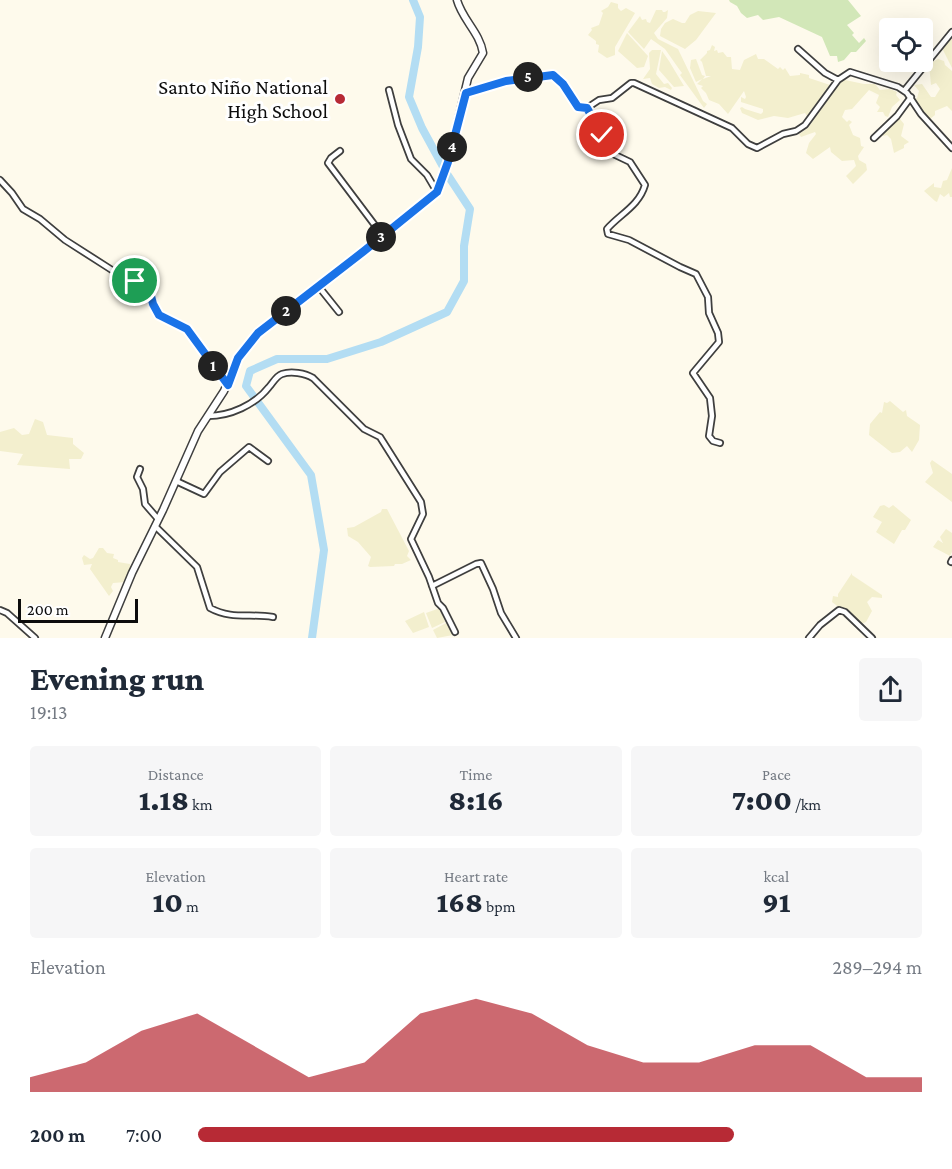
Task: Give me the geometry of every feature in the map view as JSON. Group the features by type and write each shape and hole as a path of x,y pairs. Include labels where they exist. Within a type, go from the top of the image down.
{"street":[{"path":"105,638 132,573 198,431 228,385 238,358 258,333 438,191 448,162 468,78 483,52 482,45 457,0"},
{"path":"904,91 951,32"},
{"path":"798,49 825,73 838,80"},
{"path":"466,93 506,81 553,75 563,84 578,107 587,108 599,100 612,98 634,83 732,128 748,144 758,147 805,125 838,80 850,72 890,84 904,91 911,97 921,114 952,148"},
{"path":"389,90 398,125 411,159 427,175 438,191"},
{"path":"874,138 897,116 911,97"},
{"path":"587,108 609,152 630,162 645,185 638,200 607,229 608,234 629,240 696,274 708,297 709,313 718,333 719,342 693,373 710,398 712,416 709,436 713,441 720,443"},
{"path":"340,151 328,163 383,236"},
{"path":"0,180 23,209 40,219 65,240 115,272 146,287 156,311 164,318 187,329 228,385"},
{"path":"319,286 339,312"},
{"path":"208,416 230,414 263,394 282,374 307,374 364,429 380,437 421,502 423,514 411,539 438,603 455,632"},
{"path":"176,481 204,494 220,472 249,447 268,461"},
{"path":"140,469 137,477 143,489 145,504 157,522 197,567 210,608 238,617 273,617"},
{"path":"432,586 481,563 501,613 516,638"},
{"path":"0,610 7,613 34,638"},
{"path":"809,638 838,610 845,612 872,638"}],"shaded area":[{"path":"611,2 618,4 621,11 626,8 635,13 615,47 615,55 607,58 598,52 599,45 588,35 591,28 599,25 603,13 601,11"},
{"path":"656,10 665,12 668,10 667,18 654,33 658,39 678,49 703,101 707,104 704,108 680,75 682,73 665,49 651,39 644,49 628,32 640,16 642,20 646,19 650,23"},
{"path":"698,11 716,13 696,40 685,49 660,36 665,23 673,19 685,23 690,15"},
{"path":"627,33 648,56 644,67 637,68 618,51"},
{"path":"952,39 952,68 943,50 944,40"},
{"path":"712,45 715,47 714,51 723,52 727,57 731,57 732,69 740,70 744,60 756,54 758,59 764,59 778,69 785,68 790,76 800,75 800,73 809,75 809,78 830,85 807,116 805,113 788,118 774,116 758,120 742,113 740,108 742,107 761,114 763,112 763,109 741,102 741,97 745,99 746,97 744,91 728,114 719,104 709,100 701,88 703,86 697,84 702,79 696,82 690,68 691,60 696,59 702,75 705,76 703,79 711,76 706,76 700,60"},
{"path":"652,50 661,50 656,74 664,84 668,83 671,90 652,84 650,78 643,79 650,69 649,53"},
{"path":"662,51 684,86 674,87 659,70"},
{"path":"938,59 944,61 952,71 952,111 947,106 935,111 935,115 930,119 931,126 913,100 917,98 919,91 914,85 922,84 931,97 935,97 940,89 936,83 931,85 930,72 933,72 933,62"},
{"path":"841,81 875,84 880,90 890,89 897,92 896,95 900,100 892,107 888,117 883,112 877,112 880,107 876,103 879,95 869,90 852,109 845,110 842,117 847,122 849,120 852,122 849,125 853,135 860,138 861,146 864,147 858,156 859,160 866,164 867,170 853,184 846,176 856,166 854,160 842,161 831,152 830,147 813,159 806,153 815,132 801,137 799,134 808,128"},
{"path":"900,119 904,124 901,136 909,142 904,145 904,148 894,153 891,139 887,135 883,136 882,130 885,130 887,126 890,127 893,121"},
{"path":"952,168 952,197 949,193 944,197 940,194 937,202 924,191 934,183 934,187 941,188"},
{"path":"890,401 903,412 906,410 907,416 920,425 919,440 912,452 907,446 900,452 892,453 869,435 870,424 880,412 882,413 884,402"},
{"path":"35,419 43,422 47,435 73,438 73,444 84,453 81,459 69,459 70,469 17,465 23,454 0,451 0,432 14,428 22,435 29,434"},
{"path":"932,460 952,474 952,502 925,482 933,473 930,463"},
{"path":"884,505 889,508 893,505 911,520 894,544 876,532 882,522 873,517 880,506"},
{"path":"382,509 387,509 409,551 407,556 411,560 394,566 370,567 368,566 371,557 358,542 348,536 347,528 354,527 381,512"},
{"path":"946,529 952,533 950,556 933,547 938,540 943,543 940,537"},
{"path":"99,548 114,554 113,558 118,562 130,564 131,571 126,582 113,583 111,587 113,591 109,596 90,569 92,564 84,565 82,558 84,555 90,559 93,558"},
{"path":"852,573 882,595 882,598 872,597 867,602 872,611 866,622 861,624 832,602 833,596 838,597"},
{"path":"440,608 445,622 432,628 426,613"},
{"path":"424,612 429,627 413,633 405,621"},
{"path":"446,623 453,635 437,638 433,630"}],"green space":[{"path":"729,0 848,0 861,16 847,25 859,43 864,38 866,41 856,52 851,52 844,60 838,62 837,56 830,56 822,37 779,17 763,20 758,15 747,18"}],"waterway":[{"path":"312,638 324,550 311,475 246,386 250,371 277,359 327,359 381,342 447,312 464,281 464,246 470,209 447,174 422,128 409,97 418,47 420,17 413,0"}],"place":[{"name":"Santo Niño National High School","path":"340,99"}],"route":[{"path":"135,281 150,292 159,315 187,329 228,385 238,358 258,333 437,192 448,162 466,93 506,81 553,75 563,84 578,107 587,108 602,135"}]}
